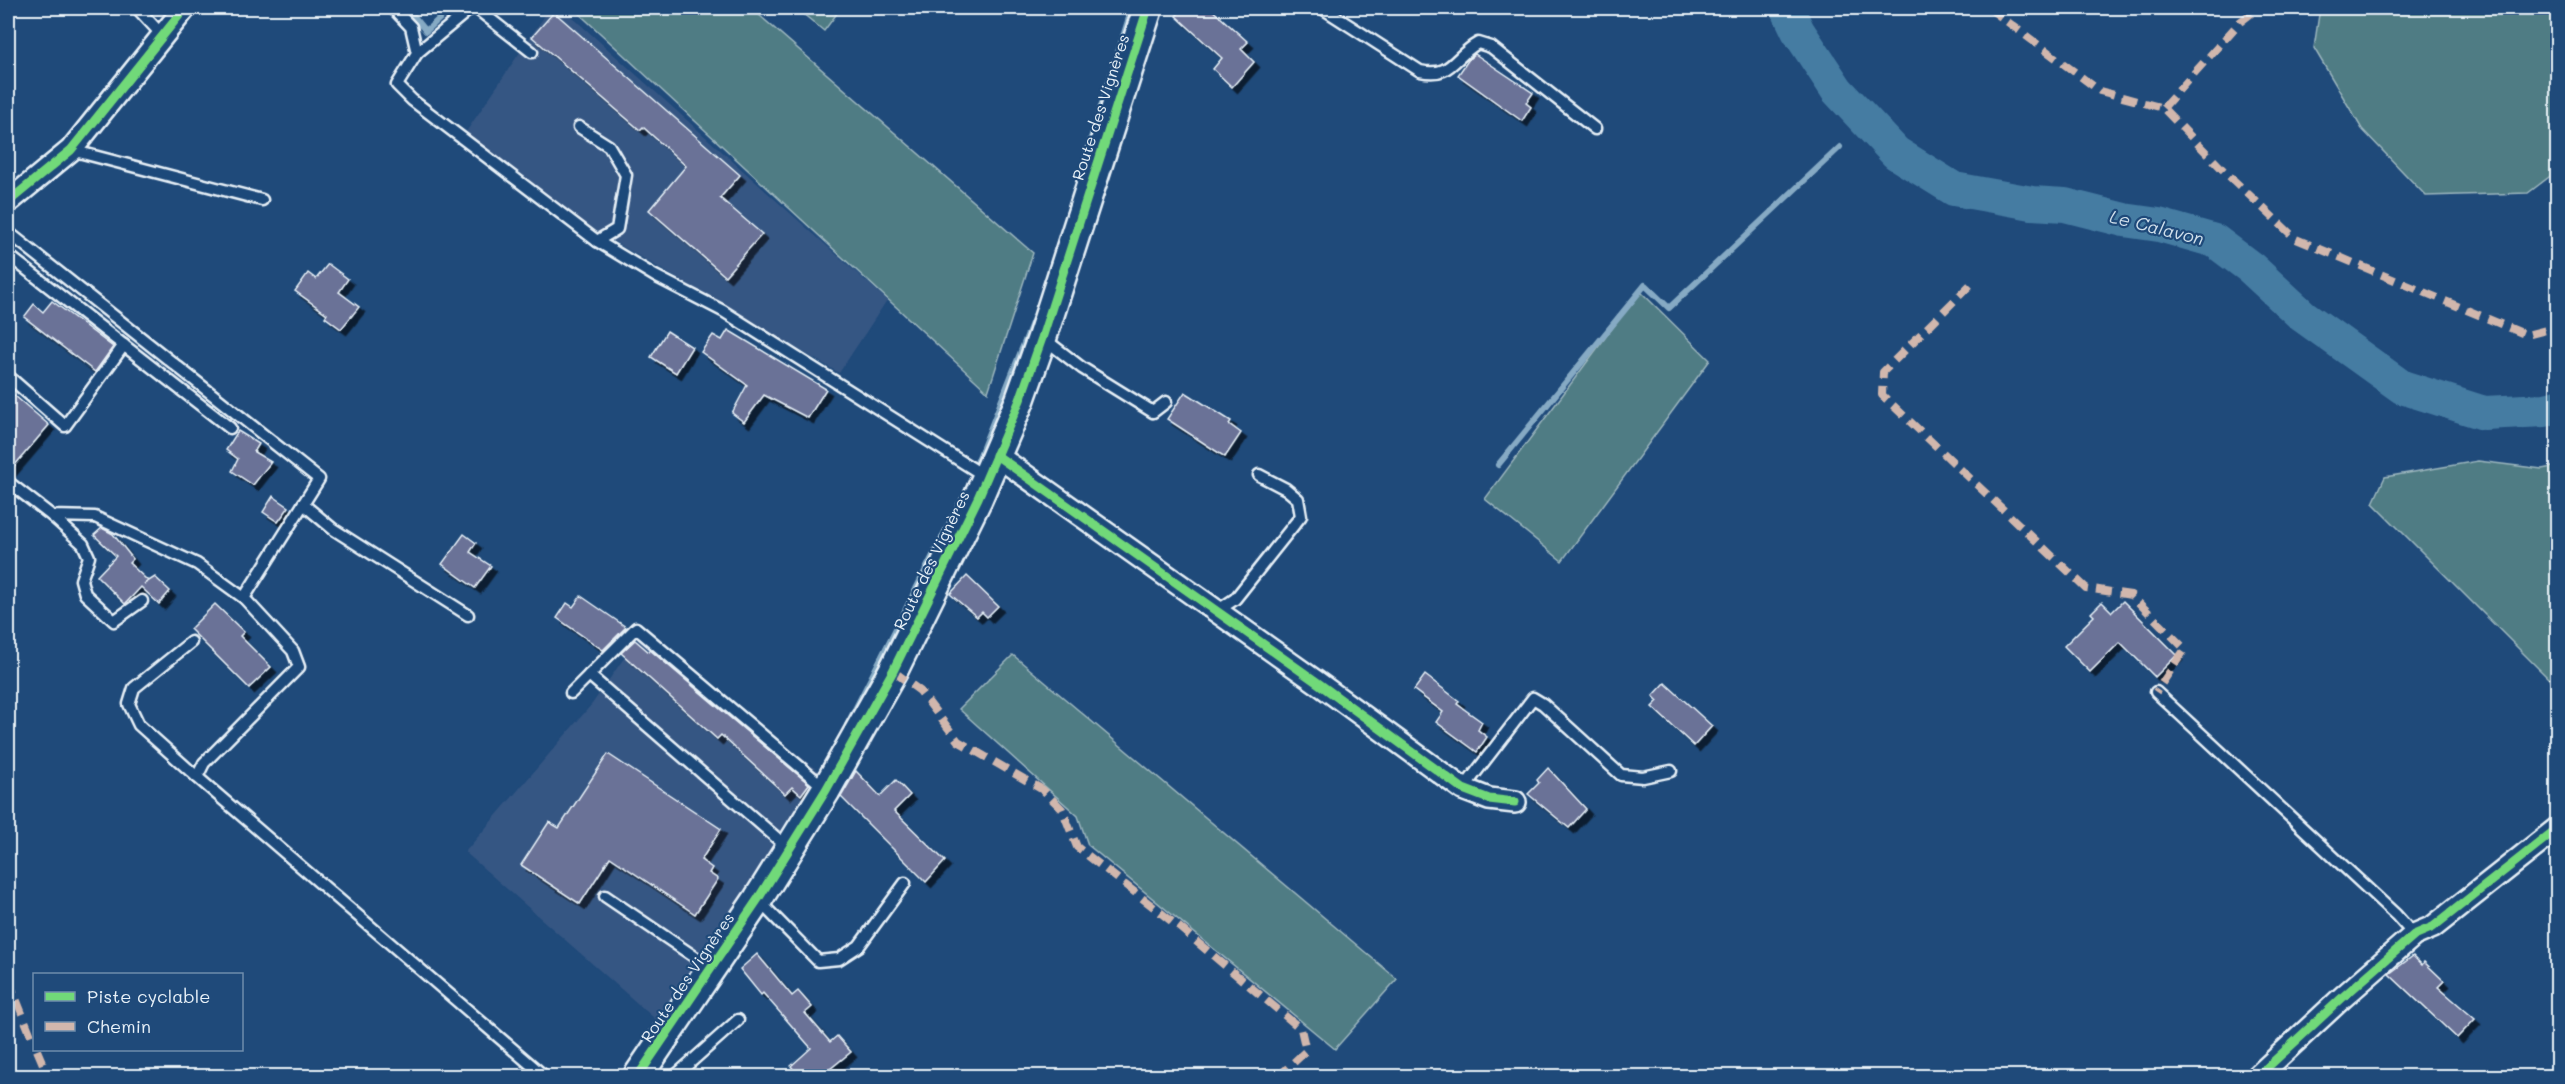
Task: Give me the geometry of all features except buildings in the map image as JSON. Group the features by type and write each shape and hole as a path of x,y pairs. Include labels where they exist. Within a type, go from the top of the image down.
{"street":[{"path":"8,202 71,150 185,8"},
{"name":"Route des Vignères","path":"638,1076 758,899 826,790 893,671 991,466 1020,400 1042,338 1148,8"},
{"path":"991,466 1217,611 1463,789 1489,799 1515,802"},
{"path":"2258,1077 2343,997 2414,935 2433,927 2558,828"}],"lane":[{"path":"137,8 162,34"},
{"path":"393,8 411,27 417,53"},
{"path":"471,8 417,53 397,85 412,100 597,241 991,466"},
{"path":"476,8 532,52"},
{"path":"1322,8 1420,71 1434,74 1448,69 1465,50 1478,43 1491,47 1595,129"},
{"path":"579,127 609,146 626,175 617,229 597,241"},
{"path":"71,150 262,200"},
{"path":"8,232 319,479 244,598"},
{"path":"8,255 230,428"},
{"path":"1042,338 1082,368 1153,412 1166,402"},
{"path":"8,376 65,426 124,345"},
{"path":"1217,611 1235,599 1300,516 1299,500 1286,489 1259,475"},
{"path":"8,482 52,516 83,544 89,557 81,580 85,594 114,621 142,601"},
{"path":"303,504 333,529 468,615"},
{"path":"52,516 95,517 197,564 244,598 293,651 299,667 204,763 196,777"},
{"path":"571,693 636,628 826,790"},
{"path":"191,642 134,688 129,704 138,725 543,1077"},
{"path":"589,675 790,849"},
{"path":"2156,692 2396,915 2414,935"},
{"path":"1463,789 1533,698 1621,775 1643,777 1671,771"},
{"path":"758,899 818,961 839,959 859,946 905,883"},
{"path":"605,896 711,968"},
{"path":"675,1077 738,1020"}],"shaded area":[{"path":"550,8 562,8 887,300 839,373 596,231 464,135"},
{"path":"643,631 827,778 662,1025 465,852 592,704"}],"green space":[{"path":"573,8 751,8 1033,253 988,392"},
{"path":"796,8 841,8 824,31"},
{"path":"2320,8 2557,8 2557,171 2528,193 2426,196 2362,129 2314,48"},
{"path":"1640,291 1710,360 1562,561 1485,499"},
{"path":"2478,461 2542,469 2557,466 2557,687 2373,503 2385,477"},
{"path":"1013,655 1397,979 1335,1049 1088,845 1078,816 959,709"}],"waterway":[{"path":"407,8 426,31 451,8"},
{"path":"1087,151 1132,8"},
{"name":"Le Calavon","path":"1787,8 1798,31 1837,90 1896,153 1954,189 2032,203 2065,205 2124,220 2159,225 2215,241 2251,268 2303,316 2402,387 2484,413 2545,410 2558,407"},
{"path":"1498,465 1645,285 1669,308 1840,147"},
{"path":"974,470 1034,318"},
{"path":"847,725 959,504"}],"marked path":[{"path":"1989,8 2100,91 2163,108 2228,175 2296,239 2527,335 2558,327"},
{"path":"2163,108 2240,22 2258,8"},
{"path":"1970,285 1883,372 1882,395 2086,588 2131,595 2185,649 2156,692"},
{"path":"893,671 920,691 958,741 1043,790 1062,809 1077,847 1179,927 1301,1029 1306,1051 1279,1076"},
{"path":"8,979 33,1041"},
{"path":"37,1051 48,1076"}],"cycle path":[{"path":"8,202 71,150 185,8"},
{"path":"638,1076 758,899 826,790 893,671 978,498 1020,400 1042,338 1148,8"},
{"path":"996,455 1318,683 1463,789 1489,799 1515,802"},
{"path":"2258,1076 2414,935 2433,927 2558,828"}]}
